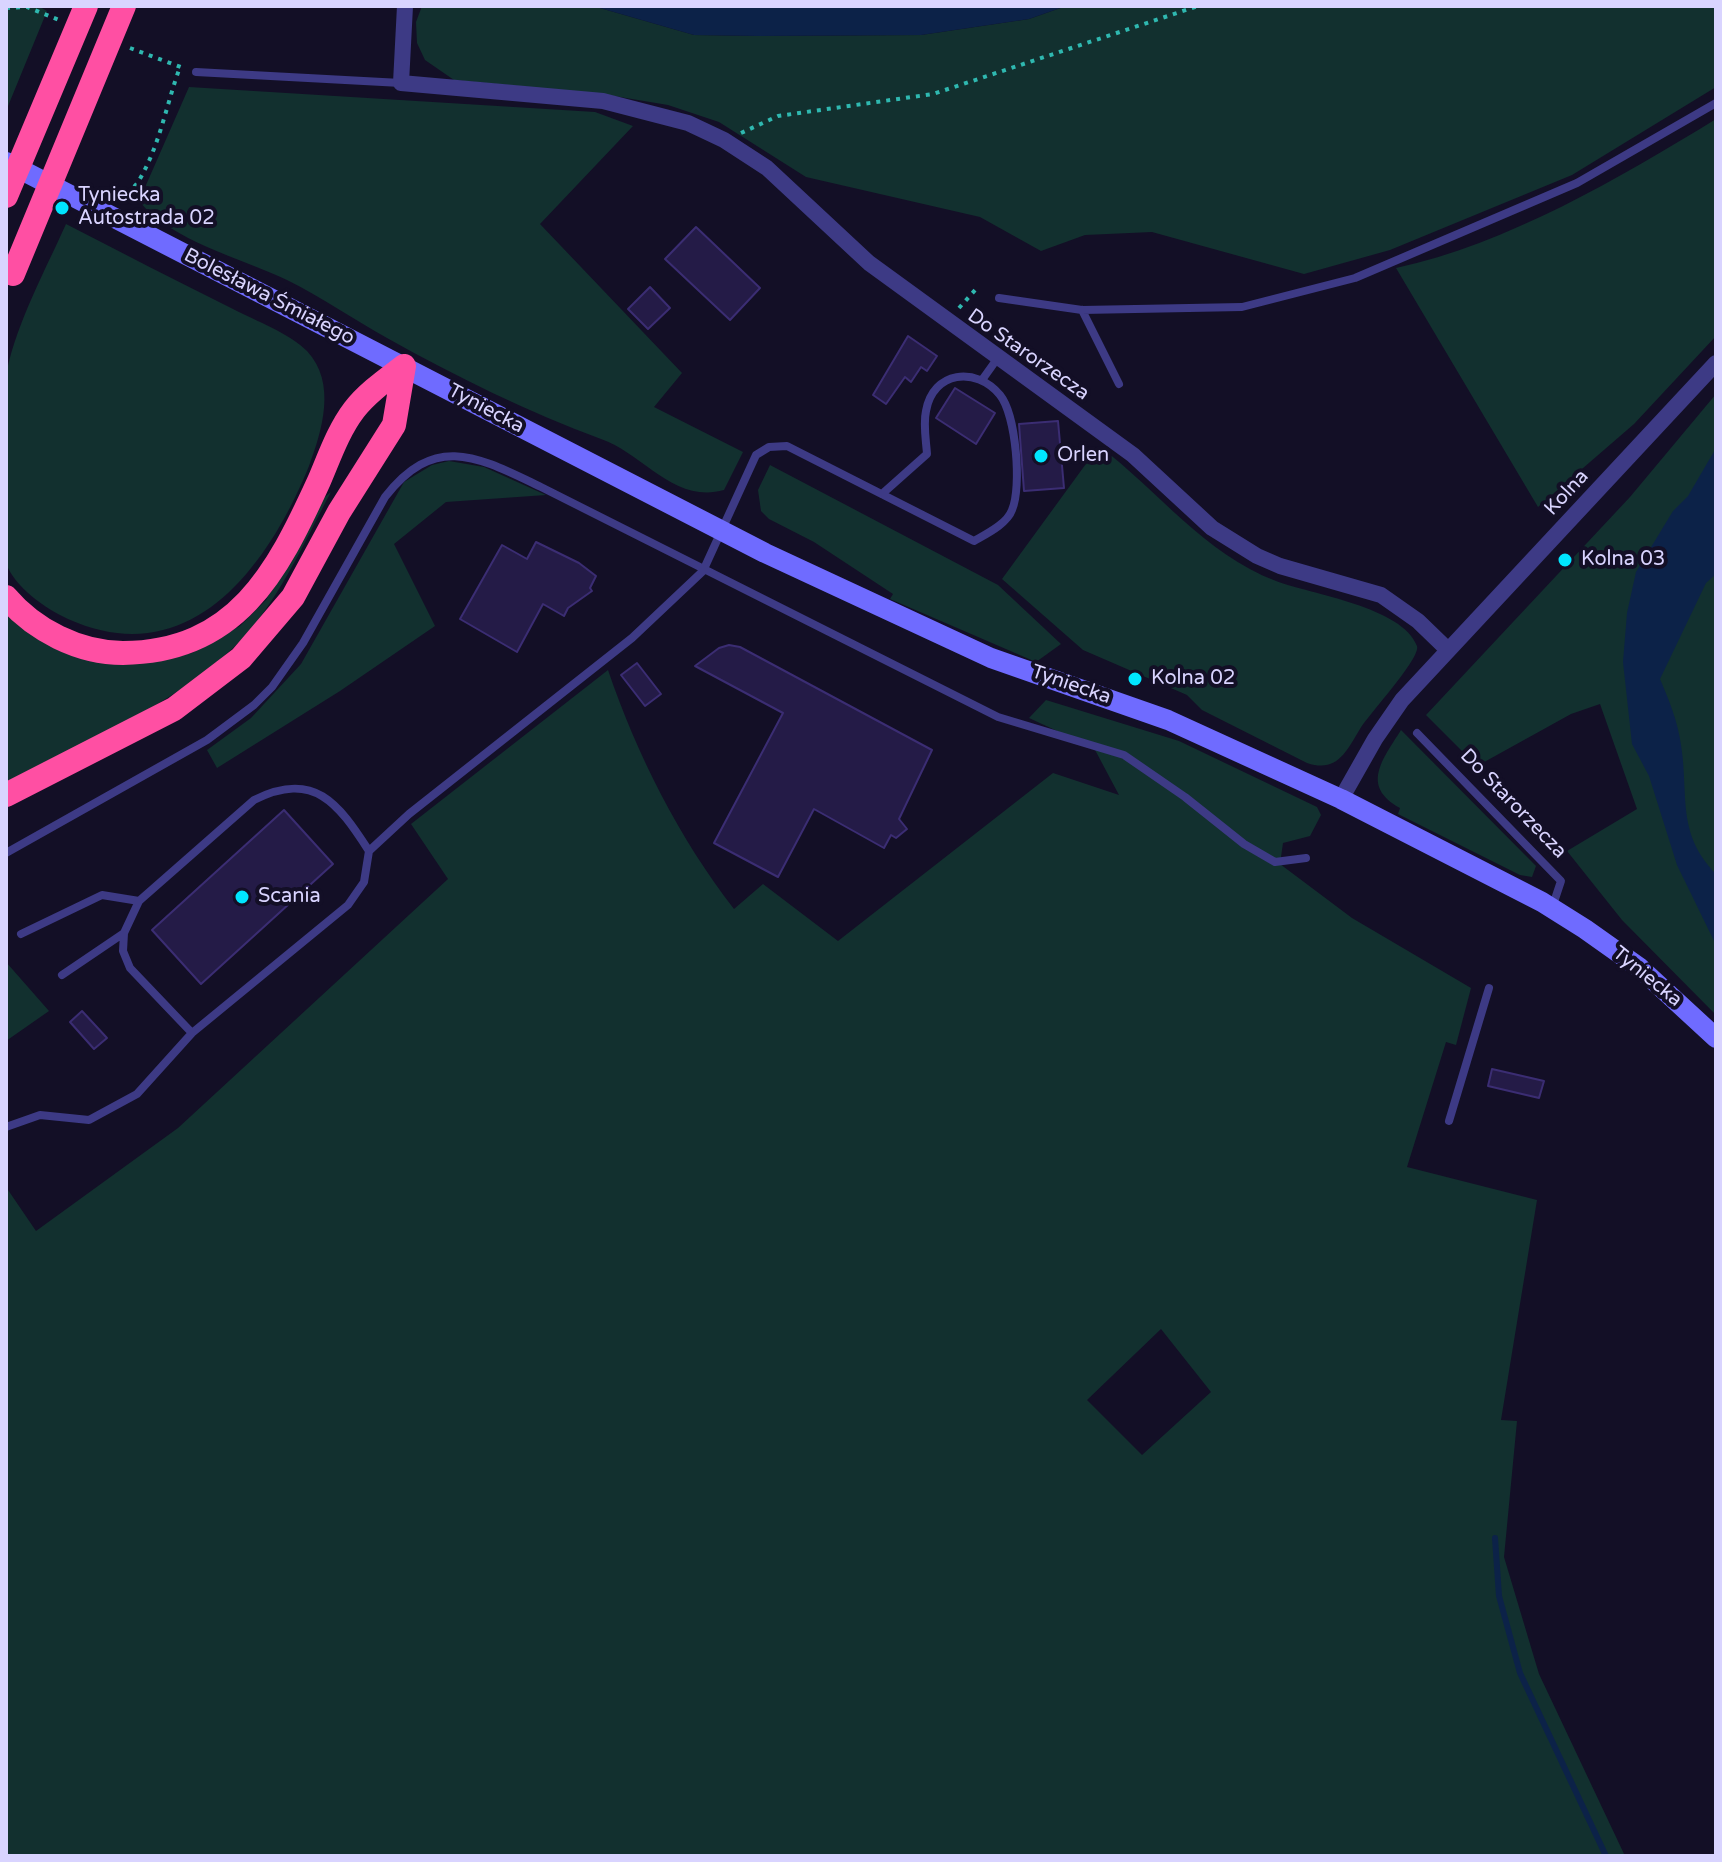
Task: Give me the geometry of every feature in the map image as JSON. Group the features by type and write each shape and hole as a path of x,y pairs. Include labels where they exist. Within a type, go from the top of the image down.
{"highway":[{"path":"6,196 86,6"},
{"path":"9,283 124,6"},
{"path":"6,597 44,629 79,647 112,653 153,652 194,641 221,626 248,603 274,569 354,409 404,366"},
{"path":"6,795 174,709 241,658 293,597 339,512 394,425 404,366"}],"street":[{"path":"401,83 405,6"},
{"name":"Do Starorzecza","path":"401,83 603,101 688,123 724,140 767,168 869,263 1133,455 1212,528 1235,544 1280,566 1381,595 1418,621 1448,650"},
{"name":"Bolesława Śmiałego","path":"6,162 404,366"},
{"name":"Kolna","path":"1448,650 1716,363"},
{"name":"Tyniecka","path":"404,366 722,531 949,640 1168,720 1341,799 1552,908 1640,968 1716,1038"},
{"path":"1341,799 1388,718 1448,650"}],"lane":[{"path":"196,72 401,83"},
{"path":"999,298 1082,310 1242,307 1355,278 1577,183 1716,103"},
{"path":"1082,310 1119,384"},
{"path":"982,380 997,359"},
{"path":"6,1127 40,1115 89,1120 137,1094 192,1033 348,905 364,882 369,851 409,814 632,638 703,571 756,455 769,447 787,446 974,541 1012,513 1017,488 1009,411 1000,395 982,380 963,374 952,376 937,387 925,412 927,454 882,494"},
{"path":"6,853 207,740 254,705 272,687 303,643 385,497 413,467 430,458 450,454 474,457 496,465 998,717 1124,755 1244,844 1275,862 1306,858"},
{"name":"Do Starorzecza","path":"1417,733 1561,881 1552,908"},
{"path":"192,1033 130,968 123,951 124,933 139,901 254,800 276,789 298,787 323,795 344,812 369,851"},
{"path":"21,934 102,895 139,901"},
{"path":"62,975 124,933"},
{"path":"1449,1121 1489,988"}],"path":[{"path":"724,140 778,116 933,94 1198,6"},
{"path":"108,215 136,185 165,122 180,67"},
{"path":"954,312 976,289"}],"green space":[{"path":"6,6 38,6 47,11 6,111"},
{"path":"422,6 593,6 694,35 760,36 921,35 1029,19 1066,6 1716,6 1716,87 1572,175 1390,250 1304,274 1152,232 1085,235 1041,251 980,217 806,177 719,122 668,105 602,94 454,80 425,60 417,43 416,22"},
{"path":"189,87 595,112 633,126 540,224 682,373 654,407 743,452 724,490 706,492 674,484 617,446 465,380 300,287 188,238 153,215 139,201"},
{"path":"1716,119 1716,336 1634,424 1538,507 1396,268 1479,243 1562,207"},
{"path":"66,224 291,339 307,351 322,378 324,407 314,452 292,504 271,540 247,573 219,601 187,621 151,632 112,632 68,619 24,589 6,563 4,414 7,370 25,314"},
{"path":"1716,394 1716,1015 1622,920 1567,851 1637,809 1600,704 1571,714 1477,766 1426,715 1630,497"},
{"path":"1099,446 1226,555 1276,581 1375,612 1394,621 1408,633 1417,646 1411,662 1340,758 1326,765 1307,763 1202,710 1187,695 1083,650 1002,579"},
{"path":"449,461 484,467 546,495 446,502 394,544 435,626 340,691 217,768 207,750 251,718 301,664 404,482 432,465"},
{"path":"770,465 998,585 1061,644 1036,662 890,599 893,594 814,542 769,519 761,511 758,490"},
{"path":"331,492 276,594 233,648 208,670 153,706 6,782 6,611 152,662 192,653 240,626 266,600 320,501"},
{"path":"608,670 632,733 661,795 695,854 734,909 763,884 838,941 1053,773 1119,795 1094,748 1029,718 1046,700 1179,741 1317,807 1321,815 1310,836 1283,843 1280,864 1352,918 1471,988 1456,1045 1446,1042 1407,1167 1537,1200 1501,1420 1517,1421 1504,1557 1539,1674 1625,1856 6,1856 6,1187 36,1231 178,1128 448,879 411,824","holes":["1161,1329 1211,1392 1142,1455 1087,1400"]},
{"path":"1401,730 1536,866 1532,877 1520,875 1398,814 1400,808 1388,800 1378,781 1382,762"},
{"path":"6,962 49,1011 6,1041"}],"water":[{"path":"593,6 1066,6 1029,19 921,35 760,36 694,35"},
{"path":"1716,448 1716,574 1706,583 1660,679 1680,736 1689,829 1703,859 1716,874 1716,945 1677,865 1649,776 1632,744 1623,662 1627,613 1636,572 1673,511 1688,496"}],"building":[{"path":"696,227 760,288 730,320 665,259"},
{"path":"650,287 670,308 648,329 628,309"},
{"path":"908,336 937,356 927,371 921,367 911,382 905,377 886,404 873,395"},
{"path":"955,388 995,413 976,444 936,418"},
{"name":"Orlen","path":"1058,421 1064,488 1024,491 1019,424"},
{"path":"536,542 579,563 596,576 590,588 592,591 568,608 564,616 543,604 517,652 460,619 502,545 527,559"},
{"path":"729,645 740,647 932,750 899,819 907,829 896,838 891,835 884,848 814,809 778,877 714,843 783,713 695,666 719,648"},
{"path":"637,663 661,694 645,706 621,675"},
{"name":"Scania","path":"284,810 333,864 201,984 152,930"},
{"path":"82,1011 107,1038 94,1049 70,1022"},
{"path":"1492,1069 1544,1081 1539,1098 1488,1086"}],"waterway":[{"path":"1495,1538 1499,1596 1520,1673 1606,1856"}],"place":[{"name":"Tyniecka Autostrada 02","path":"62,208"},
{"name":"Orlen","path":"1041,456"},
{"name":"Kolna 03","path":"1565,560"},
{"name":"Kolna 02","path":"1135,679"},
{"name":"Scania","path":"242,897"}]}
